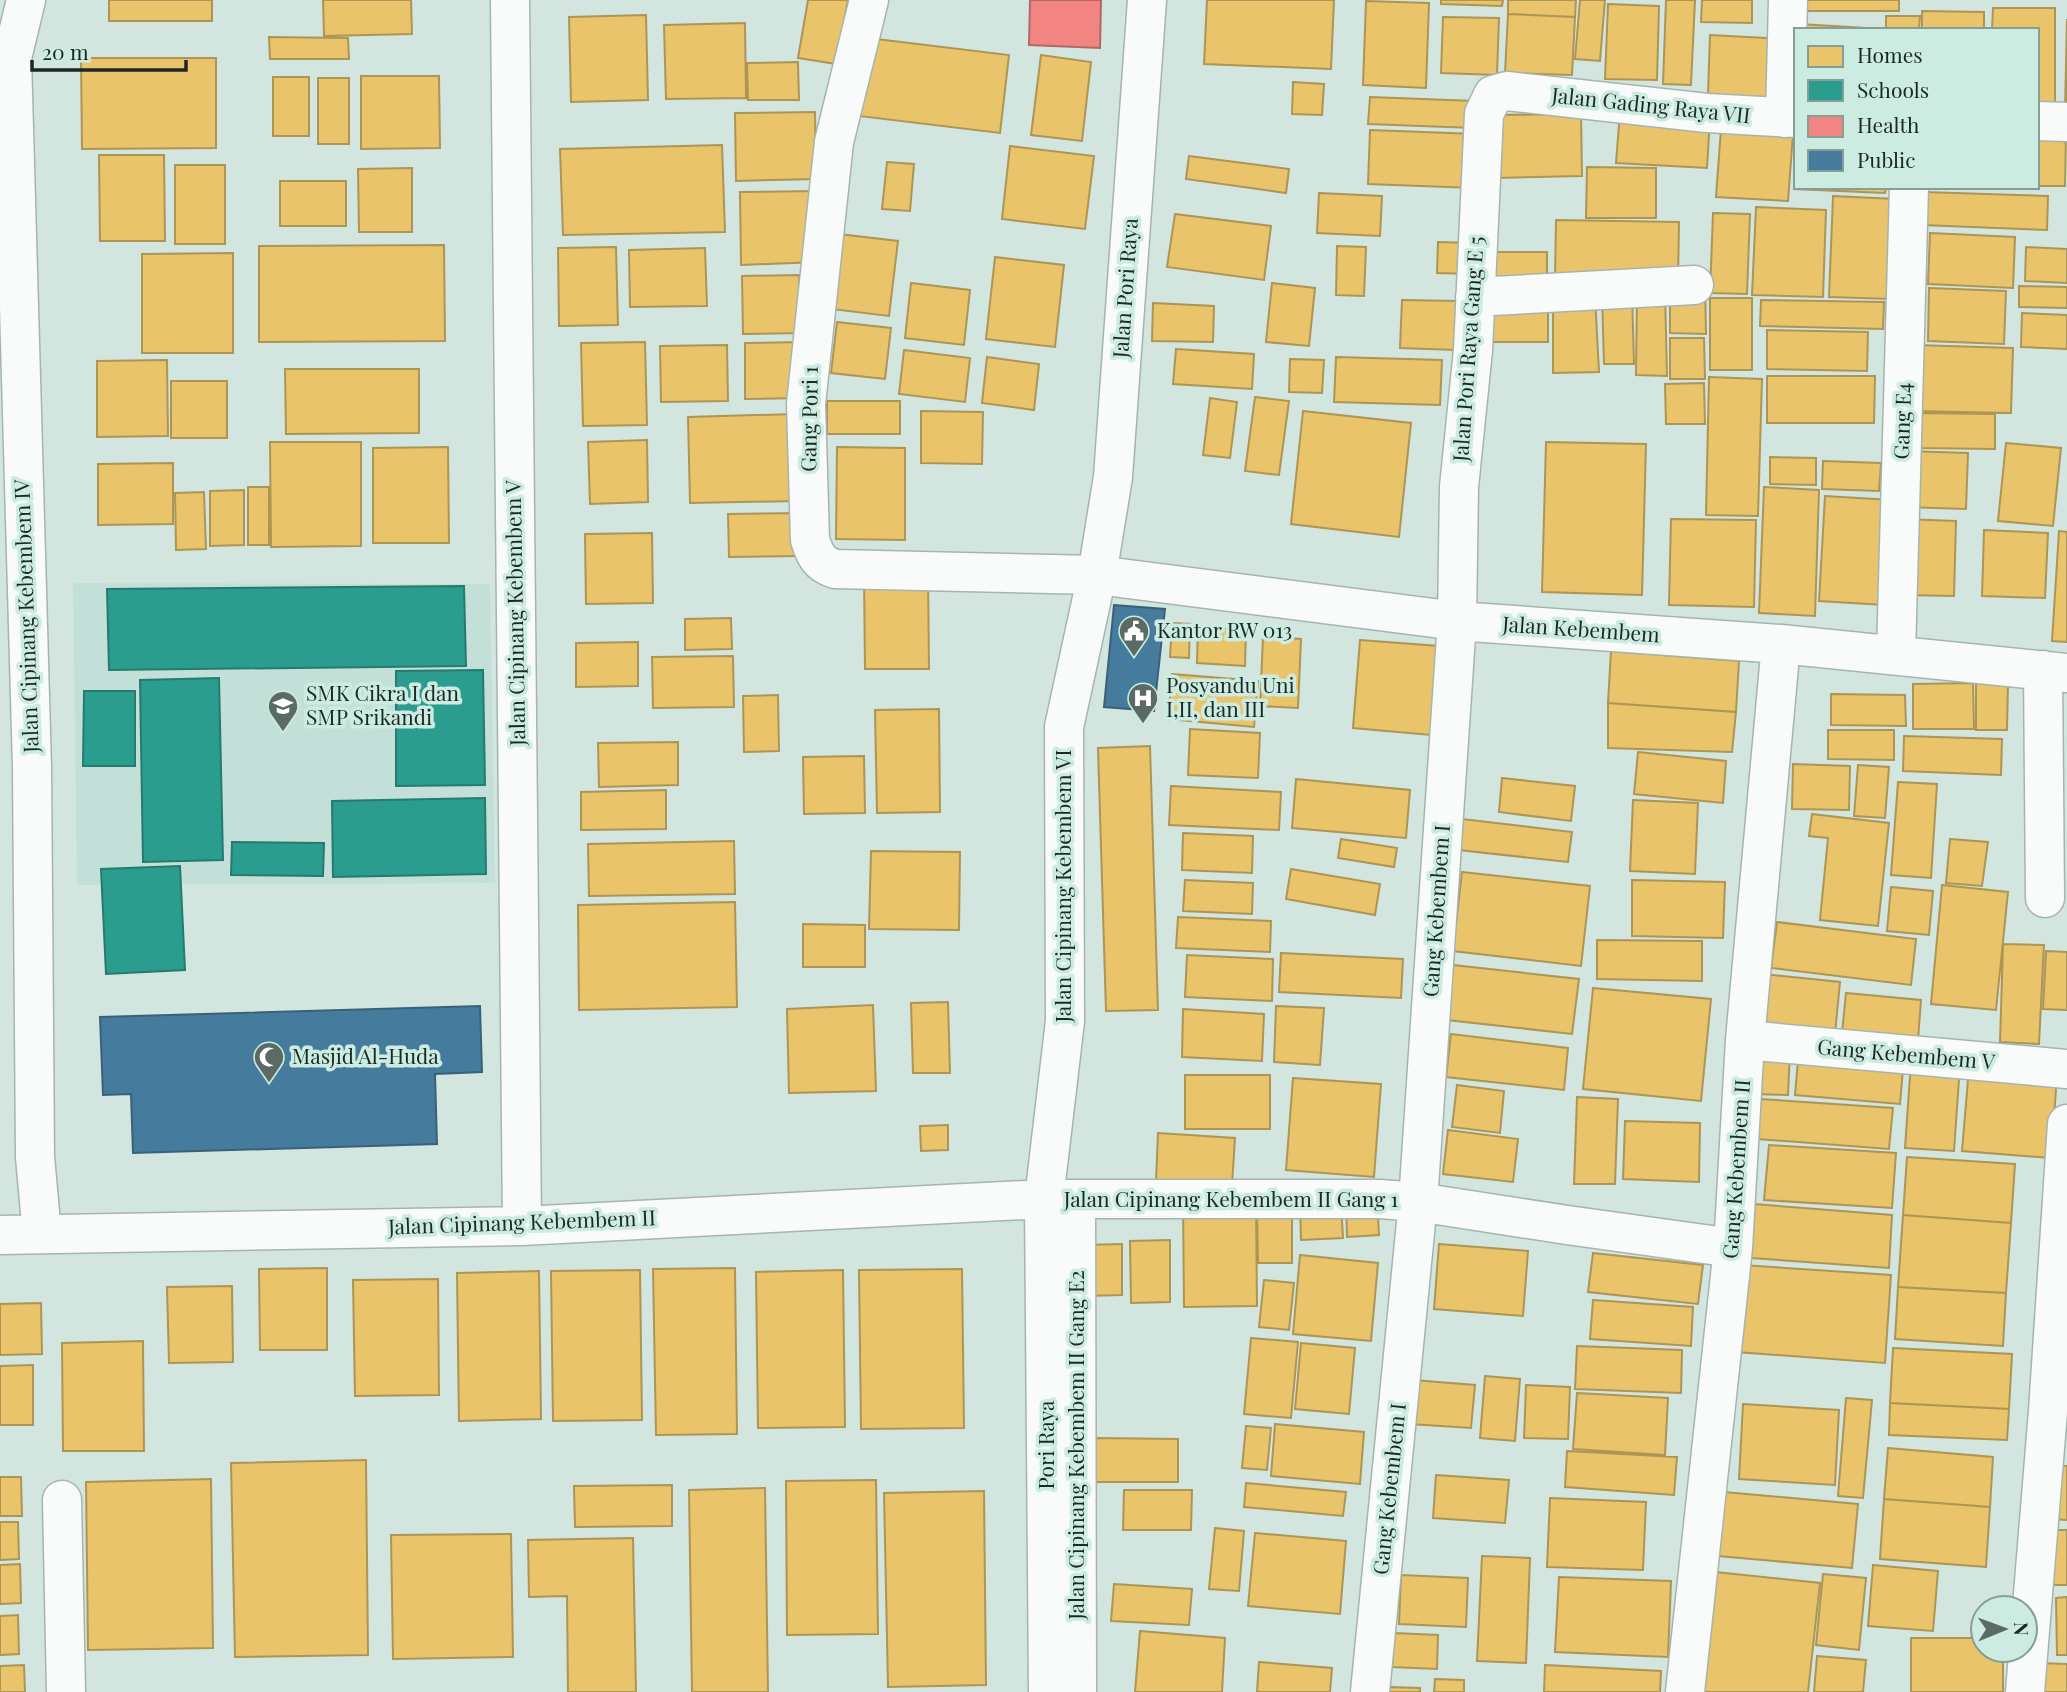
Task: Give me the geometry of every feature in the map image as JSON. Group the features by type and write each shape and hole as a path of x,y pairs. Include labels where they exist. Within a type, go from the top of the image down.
{"street":[{"name":"Jalan Cipinang Kebembem IV","path":"26,0 12,58 32,768 35,1157 42,1234"},
{"name":"Jalan Cipinang Kebembem V","path":"510,0 522,1226"},
{"name":"Gang Pori 1","path":"869,0 834,142 806,404 810,540 814,555 824,566 835,569 1097,575"},
{"name":"Jalan Pori Raya","path":"1097,575 1113,477 1147,0"},
{"path":"1788,0 1791,118"},
{"name":"Jalan Gading Raya VII","path":"1507,90 1707,113 1791,118"},
{"name":"Jalan Pori Raya Gang E 5","path":"1457,621 1459,487 1473,351 1484,114 1493,95 1507,90"},
{"path":"2039,121 2067,122"},
{"name":"Gang E4","path":"1896,654 1909,189"},
{"path":"1475,297 1694,285"},
{"name":"Jalan Kebembem","path":"1097,575 1457,621 1781,644 2055,672"},
{"name":"Jalan Cipinang Kebembem VI","path":"1060,1199 1065,1021 1064,727 1097,575"},
{"name":"Gang Kebembem I","path":"1370,1692 1418,1202 1457,621"},
{"name":"Gang Kebembem II","path":"1685,1692 1733,1248 1745,1040 1781,644"},
{"path":"2045,898 2055,672"},
{"name":"Gang Kebembem V","path":"1745,1040 2067,1069"},
{"path":"2025,1692 2058,1411 2067,1124"},
{"name":"Jalan Cipinang Kebembem II","path":"0,1235 522,1226 1060,1199"},
{"name":"Jalan Cipinang Kebembem II Gang 1","path":"1060,1199 1380,1199 1418,1202"},
{"name":"Pori Raya","path":"1048,1692 1060,1199"},
{"name":"Jalan Cipinang Kebembem II Gang E2","path":"1060,1199 1077,1692"},
{"path":"1418,1202 1733,1248"},
{"path":"62,1500 66,1692"}],"shaded area":[{"name":"SMK Cikra I dan SMP Srikandi","path":"73,583 490,584 495,883 77,885"}],"building: Homes":[{"path":"109,0 212,0 212,21 109,21"},
{"path":"323,0 411,0 412,34 324,36"},
{"path":"808,0 848,0 836,64 798,58"},
{"path":"1207,0 1334,0 1331,69 1204,64"},
{"path":"1441,0 1503,0 1502,6 1441,4"},
{"path":"1508,0 1576,0 1575,17 1508,14"},
{"path":"1580,0 1605,0 1600,61 1575,59"},
{"path":"1666,0 1695,0 1691,85 1663,84"},
{"path":"1702,0 1752,0 1752,23 1701,22"},
{"path":"1806,0 1899,0 1899,11 1806,11"},
{"path":"1366,1 1429,3 1426,88 1363,85"},
{"path":"1608,4 1659,6 1657,80 1605,79"},
{"path":"1993,8 2055,8 2055,110 2039,110 2039,28 1992,28"},
{"path":"1922,11 1984,12 1984,28 1922,28"},
{"path":"1508,14 1575,17 1572,75 1505,73"},
{"path":"646,15 648,100 571,102 569,17"},
{"path":"1886,16 1920,16 1919,28 1886,28"},
{"path":"1443,17 1499,18 1497,75 1441,73"},
{"path":"2067,19 2067,111 2065,111"},
{"path":"745,23 746,98 666,99 664,25"},
{"path":"1799,24 1866,28 1799,28"},
{"path":"1710,35 1786,39 1783,98 1708,95"},
{"path":"269,37 348,38 349,59 270,59"},
{"path":"868,38 1009,55 1000,133 859,116"},
{"path":"1041,55 1091,62 1082,141 1031,135"},
{"path":"81,58 216,58 216,148 82,149"},
{"path":"798,62 799,100 748,100 747,63"},
{"path":"361,76 439,76 440,148 361,149"},
{"path":"273,77 309,77 309,136 273,136"},
{"path":"318,78 349,78 349,144 318,144"},
{"path":"1293,82 1324,84 1322,115 1292,114"},
{"path":"1370,97 1475,101 1474,128 1368,124"},
{"path":"815,112 816,179 736,181 735,113"},
{"path":"1620,112 1710,118 1707,168 1616,163"},
{"path":"1581,114 1582,176 1495,178 1493,115"},
{"path":"1721,129 1793,134 1788,201 1716,197"},
{"path":"1370,130 1476,134 1474,188 1368,184"},
{"path":"2039,132 2066,133 2065,186 2039,186"},
{"path":"722,145 725,232 563,235 560,149"},
{"path":"1010,146 1094,156 1085,229 1002,219"},
{"path":"99,155 164,155 165,241 100,241"},
{"path":"1189,156 1289,169 1286,193 1186,179"},
{"path":"887,162 914,164 910,211 882,209"},
{"path":"175,165 225,165 225,244 175,244"},
{"path":"1587,167 1656,168 1656,218 1586,218"},
{"path":"412,168 412,232 359,232 358,169"},
{"path":"280,181 346,181 346,226 280,226"},
{"path":"1794,189 1886,189 1885,193"},
{"path":"817,191 818,262 741,265 740,192"},
{"path":"1924,192 2048,196 2047,230 1923,225"},
{"path":"1319,193 1382,196 1380,236 1317,233"},
{"path":"1833,196 1895,199 1891,299 1829,297"},
{"path":"1756,207 1826,210 1823,297 1752,295"},
{"path":"1713,213 1750,214 1747,294 1710,293"},
{"path":"1175,214 1271,226 1264,280 1167,267"},
{"path":"1556,220 1679,222 1678,281 1555,278"},
{"path":"1930,233 2015,237 2013,288 1928,284"},
{"path":"839,234 898,241 889,316 831,309"},
{"path":"1438,242 1472,243 1471,274 1437,273"},
{"path":"444,245 445,341 259,342 259,246"},
{"path":"1337,246 1366,247 1364,296 1336,295"},
{"path":"616,247 618,325 559,326 558,248"},
{"path":"2026,247 2067,249 2067,283 2025,281"},
{"path":"705,248 707,306 630,307 629,250"},
{"path":"1490,252 1547,252 1547,288 1489,288"},
{"path":"233,253 233,353 142,353 142,254"},
{"path":"995,257 1064,265 1055,347 986,339"},
{"path":"799,275 801,333 743,334 742,276"},
{"path":"911,283 970,290 964,345 905,338"},
{"path":"1272,283 1315,288 1309,346 1266,342"},
{"path":"1705,283 1706,334 1670,333 1670,291"},
{"path":"2019,286 2067,287 2067,308 2019,307"},
{"path":"1929,288 2006,291 2004,344 1928,341"},
{"path":"1637,292 1665,292 1667,376 1636,375"},
{"path":"1632,293 1634,364 1604,364 1602,295"},
{"path":"1595,296 1599,372 1553,373 1553,297"},
{"path":"1710,298 1752,298 1752,370 1710,370"},
{"path":"1402,300 1457,301 1456,350 1400,348"},
{"path":"1761,300 1884,302 1883,329 1760,326"},
{"path":"1153,303 1214,306 1213,342 1152,341"},
{"path":"1487,305 1548,305 1548,342 1487,342"},
{"path":"2022,313 2067,315 2067,349 2021,347"},
{"path":"837,322 891,328 885,379 831,373"},
{"path":"1767,330 1868,332 1867,371 1767,369"},
{"path":"1670,338 1704,338 1705,379 1670,379"},
{"path":"645,342 647,425 583,426 581,343"},
{"path":"799,342 800,398 745,399 745,343"},
{"path":"727,345 728,401 661,402 660,346"},
{"path":"1915,345 2013,348 2011,413 1913,411"},
{"path":"1176,349 1254,354 1252,389 1173,384"},
{"path":"904,350 970,358 965,402 899,394"},
{"path":"987,357 1039,364 1034,410 982,403"},
{"path":"1336,357 1442,360 1440,405 1334,402"},
{"path":"1290,359 1324,360 1322,393 1289,392"},
{"path":"167,360 168,436 97,437 97,361"},
{"path":"285,369 419,369 419,433 286,434"},
{"path":"1767,376 1875,376 1874,423 1767,423"},
{"path":"1709,377 1762,379 1758,516 1706,515"},
{"path":"171,381 227,381 227,438 171,438"},
{"path":"1704,383 1705,424 1666,424 1665,384"},
{"path":"1255,397 1289,401 1279,475 1245,471"},
{"path":"1210,398 1237,402 1230,458 1203,455"},
{"path":"827,401 900,401 900,434 827,434"},
{"path":"921,411 983,412 982,464 921,463"},
{"path":"1303,411 1411,423 1399,537 1291,524"},
{"path":"1916,413 1995,414 1995,449 1916,448"},
{"path":"795,414 797,501 690,503 688,417"},
{"path":"647,440 648,502 590,504 588,442"},
{"path":"270,442 361,442 361,546 271,547"},
{"path":"1546,442 1646,444 1642,595 1542,592"},
{"path":"2006,443 2061,448 2053,526 1998,521"},
{"path":"448,447 449,543 373,543 373,448"},
{"path":"837,447 905,448 905,540 836,539"},
{"path":"1906,451 1968,453 1966,509 1904,507"},
{"path":"1770,457 1816,458 1816,485 1770,484"},
{"path":"1823,461 1881,463 1879,491 1822,489"},
{"path":"173,463 173,524 98,525 98,464"},
{"path":"248,487 269,487 269,545 248,545"},
{"path":"1764,487 1819,490 1815,616 1759,613"},
{"path":"244,490 244,545 210,546 210,491"},
{"path":"204,492 206,549 176,550 175,493"},
{"path":"1825,496 1891,500 1884,605 1819,601"},
{"path":"798,513 799,556 729,557 728,514"},
{"path":"1671,519 1756,520 1754,607 1669,605"},
{"path":"1903,519 1956,521 1954,596 1902,595"},
{"path":"1984,530 2048,533 2045,598 1982,596"},
{"path":"2059,531 2067,532 2067,642 2052,641"},
{"path":"652,533 653,603 586,604 585,534"},
{"path":"928,572 929,669 865,669 864,573"},
{"path":"731,618 732,649 685,650 685,619"},
{"path":"1172,623 1190,624 1189,658 1170,657"},
{"path":"1198,627 1246,630 1245,666 1197,663"},
{"path":"1263,637 1301,639 1298,708 1260,706"},
{"path":"1360,640 1439,646 1431,735 1353,728"},
{"path":"638,642 638,686 576,687 576,643"},
{"path":"1611,651 1739,661 1736,712 1608,703"},
{"path":"733,656 734,707 653,708 652,657"},
{"path":"1172,674 1258,681 1254,727 1168,719"},
{"path":"1973,683 1974,729 1913,729 1913,684"},
{"path":"1976,683 2008,683 2007,730 1976,730"},
{"path":"1831,694 1905,695 1906,726 1831,725"},
{"path":"778,695 779,751 744,752 743,696"},
{"path":"1608,703 1736,712 1732,752 1608,748"},
{"path":"939,709 940,812 877,813 875,710"},
{"path":"1190,729 1260,733 1258,778 1188,775"},
{"path":"1828,730 1894,730 1894,760 1828,759"},
{"path":"1904,736 2002,739 2001,775 1903,771"},
{"path":"678,742 678,785 599,787 598,743"},
{"path":"1150,746 1158,1010 1106,1011 1098,748"},
{"path":"1638,752 1726,761 1723,803 1634,794"},
{"path":"864,756 865,813 804,814 803,757"},
{"path":"1793,764 1850,766 1849,810 1792,809"},
{"path":"1858,765 1889,767 1885,818 1854,816"},
{"path":"1502,778 1575,786 1571,821 1499,812"},
{"path":"1296,779 1410,790 1406,838 1292,828"},
{"path":"1898,782 1937,784 1931,878 1891,875"},
{"path":"1171,786 1281,792 1279,830 1169,825"},
{"path":"666,790 666,829 581,830 581,792"},
{"path":"1633,800 1698,803 1695,874 1630,871"},
{"path":"1812,814 1889,823 1878,926 1820,920 1828,838 1809,836"},
{"path":"1462,819 1572,832 1568,862 1459,850"},
{"path":"1183,833 1253,836 1252,873 1182,870"},
{"path":"1341,839 1397,848 1394,867 1338,858"},
{"path":"1950,839 1988,842 1982,886 1946,883"},
{"path":"734,841 735,894 589,896 588,844"},
{"path":"871,851 960,852 959,930 869,929"},
{"path":"1291,869 1380,884 1375,915 1286,899"},
{"path":"1462,872 1590,886 1581,966 1453,951"},
{"path":"1185,880 1253,883 1252,914 1183,911"},
{"path":"1632,880 1725,882 1723,938 1632,936"},
{"path":"1942,885 2008,892 1996,1010 1931,1004"},
{"path":"1891,887 1933,891 1929,935 1887,931"},
{"path":"735,902 737,1007 579,1010 578,905"},
{"path":"1178,917 1271,921 1270,952 1176,948"},
{"path":"1777,922 1916,939 1911,985 1771,968"},
{"path":"803,924 865,925 865,967 803,967"},
{"path":"1597,940 1702,941 1702,981 1597,979"},
{"path":"2003,944 2044,945 2039,1044 2000,1042"},
{"path":"2046,951 2067,952 2067,1010 2043,1009"},
{"path":"1281,953 1403,959 1401,998 1279,992"},
{"path":"1187,955 1273,959 1272,1001 1185,997"},
{"path":"1453,965 1579,979 1572,1034 1447,1020"},
{"path":"1763,974 1840,982 1835,1034 1757,1026"},
{"path":"1593,988 1711,999 1701,1101 1583,1089"},
{"path":"1846,993 1921,1000 1918,1040 1842,1033"},
{"path":"948,1002 950,1073 913,1073 911,1003"},
{"path":"873,1005 876,1091 789,1093 787,1009"},
{"path":"1276,1006 1324,1008 1320,1065 1274,1062"},
{"path":"1183,1009 1264,1014 1262,1061 1182,1057"},
{"path":"1451,1034 1568,1048 1564,1090 1446,1077"},
{"path":"1754,1049 1790,1051 1788,1095 1752,1094"},
{"path":"1799,1049 1904,1058 1900,1104 1795,1095"},
{"path":"1911,1062 1960,1065 1954,1151 1905,1148"},
{"path":"1969,1068 2057,1076 2051,1158 1962,1151"},
{"path":"1185,1075 1270,1075 1270,1129 1185,1129"},
{"path":"1293,1078 1381,1084 1374,1177 1286,1170"},
{"path":"1457,1085 1504,1091 1500,1133 1452,1127"},
{"path":"1577,1097 1618,1099 1615,1184 1574,1184"},
{"path":"1761,1099 1893,1108 1889,1149 1757,1139"},
{"path":"1625,1121 1700,1123 1699,1182 1623,1179"},
{"path":"948,1125 948,1150 921,1151 920,1126"},
{"path":"1448,1130 1518,1139 1513,1182 1443,1174"},
{"path":"1158,1133 1235,1138 1232,1185 1156,1181"},
{"path":"1769,1145 1896,1153 1892,1208 1764,1200"},
{"path":"1907,1157 2015,1164 2011,1223 1903,1215"},
{"path":"1377,1201 1379,1235 1347,1237 1346,1202"},
{"path":"1183,1202 1256,1202 1257,1306 1184,1307"},
{"path":"1341,1203 1343,1238 1301,1240 1300,1205"},
{"path":"1754,1204 1892,1215 1889,1268 1751,1258"},
{"path":"1257,1209 1292,1209 1292,1263 1258,1263"},
{"path":"1903,1215 2011,1223 2006,1293 1898,1287"},
{"path":"1170,1240 1170,1302 1131,1303 1130,1241"},
{"path":"1122,1244 1122,1295 1085,1296 1084,1245"},
{"path":"1439,1244 1528,1251 1523,1316 1434,1309"},
{"path":"1593,1253 1703,1265 1698,1304 1588,1292"},
{"path":"1300,1255 1378,1263 1371,1341 1293,1334"},
{"path":"1742,1265 1891,1275 1885,1363 1736,1352"},
{"path":"327,1268 327,1350 260,1350 259,1269"},
{"path":"735,1268 737,1434 656,1435 653,1269"},
{"path":"962,1269 964,1428 861,1429 859,1270"},
{"path":"640,1270 642,1420 553,1421 551,1271"},
{"path":"843,1270 845,1427 758,1428 756,1272"},
{"path":"539,1271 541,1419 459,1421 457,1273"},
{"path":"438,1279 439,1395 355,1396 353,1280"},
{"path":"1264,1280 1294,1283 1289,1330 1259,1327"},
{"path":"232,1286 233,1362 169,1363 167,1287"},
{"path":"1898,1287 2006,1293 2003,1346 1895,1339"},
{"path":"1593,1300 1693,1307 1691,1346 1590,1339"},
{"path":"41,1303 42,1354 0,1355 0,1304"},
{"path":"1251,1338 1298,1342 1291,1418 1244,1414"},
{"path":"143,1341 144,1451 63,1451 62,1343"},
{"path":"1301,1343 1355,1348 1349,1414 1295,1409"},
{"path":"1577,1346 1682,1350 1681,1393 1575,1389"},
{"path":"1893,1348 2012,1354 2009,1409 1890,1403"},
{"path":"33,1365 33,1425 0,1425 0,1366"},
{"path":"1485,1376 1520,1379 1515,1441 1480,1438"},
{"path":"1413,1380 1475,1385 1471,1428 1410,1424"},
{"path":"1526,1385 1570,1387 1568,1439 1524,1438"},
{"path":"1577,1393 1668,1398 1665,1455 1573,1449"},
{"path":"1846,1398 1872,1400 1863,1498 1838,1496"},
{"path":"1890,1403 2009,1409 2007,1440 1889,1435"},
{"path":"1743,1404 1839,1410 1835,1485 1739,1479"},
{"path":"1275,1424 1364,1432 1360,1484 1271,1476"},
{"path":"1246,1426 1271,1428 1267,1470 1242,1468"},
{"path":"1096,1438 1178,1439 1178,1482 1095,1482"},
{"path":"1888,1448 1993,1457 1990,1507 1884,1499"},
{"path":"1567,1451 1677,1457 1674,1495 1565,1487"},
{"path":"366,1460 368,1655 235,1657 231,1463"},
{"path":"2054,1466 2067,1466 2067,1520 2053,1519"},
{"path":"1436,1475 1509,1480 1505,1523 1433,1518"},
{"path":"0,1477 21,1477 22,1516 0,1516"},
{"path":"211,1479 213,1648 88,1650 86,1482"},
{"path":"876,1480 878,1634 787,1635 786,1481"},
{"path":"1246,1483 1346,1492 1343,1516 1244,1507"},
{"path":"672,1485 672,1526 575,1527 574,1486"},
{"path":"765,1488 768,1692 692,1692 689,1490"},
{"path":"1124,1490 1192,1490 1191,1530 1123,1530"},
{"path":"984,1491 986,1685 888,1687 884,1493"},
{"path":"1724,1492 1858,1504 1852,1568 1718,1556"},
{"path":"1550,1498 1646,1502 1643,1570 1547,1567"},
{"path":"1884,1499 1990,1507 1986,1567 1880,1559"},
{"path":"0,1522 18,1522 19,1559 0,1560"},
{"path":"1215,1528 1244,1531 1239,1591 1209,1589"},
{"path":"2053,1530 2067,1530 2067,1585 2052,1585"},
{"path":"1255,1533 1346,1541 1340,1614 1248,1606"},
{"path":"511,1534 513,1657 393,1659 391,1535"},
{"path":"633,1538 636,1692 568,1692 567,1596 529,1597 528,1540"},
{"path":"1482,1556 1530,1558 1526,1663 1477,1661"},
{"path":"20,1564 21,1603 0,1604 0,1565"},
{"path":"1873,1565 1938,1571 1933,1631 1868,1626"},
{"path":"1706,1571 1820,1583 1808,1692 1694,1692"},
{"path":"1823,1574 1866,1578 1859,1650 1816,1645"},
{"path":"1401,1575 1468,1578 1466,1627 1399,1624"},
{"path":"1559,1577 1671,1581 1668,1657 1555,1652"},
{"path":"1114,1584 1192,1589 1189,1625 1111,1621"},
{"path":"2067,1597 2067,1655 2057,1655 2056,1598"},
{"path":"18,1615 19,1654 0,1655 0,1616"},
{"path":"1140,1631 1225,1638 1222,1692 1135,1692"},
{"path":"1394,1633 1438,1635 1437,1669 1392,1667"},
{"path":"1911,1638 1969,1638 1969,1664 2003,1664 2003,1692 1911,1692"},
{"path":"1817,1656 1866,1660 1863,1692 1814,1692"},
{"path":"1259,1662 1332,1668 1330,1692 1257,1692"},
{"path":"2037,1664 2067,1664 2067,1692 2037,1692"},
{"path":"24,1665 25,1692 0,1692 0,1666"},
{"path":"1545,1665 1661,1671 1660,1692 1544,1692"},
{"path":"1435,1679 1464,1680 1464,1692 1434,1692"},
{"path":"1389,1687 1420,1688 1420,1692 1389,1692"}],"building: Schools":[{"path":"464,586 466,666 109,670 107,589"},
{"path":"483,670 485,785 396,786 396,671"},
{"path":"219,678 223,860 143,862 140,680"},
{"path":"84,691 135,691 135,766 83,766"},
{"path":"485,798 486,874 333,877 332,801"},
{"path":"232,842 324,843 323,876 231,875"},
{"path":"180,866 185,970 106,974 101,869"}],"building: Health":[{"path":"1030,0 1101,0 1100,48 1029,45"}],"building: Public":[{"name":"Kantor RW 013","path":"1114,605 1165,609 1154,711 1104,707"},
{"name":"Masjid Al-Huda","path":"480,1006 482,1072 435,1074 437,1144 133,1153 131,1094 103,1095 100,1017"}],"place":[{"name":"Kantor RW 013","path":"1134,658"},
{"name":"Posyandu Uni I,II, dan III","path":"1143,725"},
{"name":"SMK Cikra I dan SMP Srikandi","path":"283,733"},
{"name":"Masjid Al-Huda","path":"269,1084"}]}
